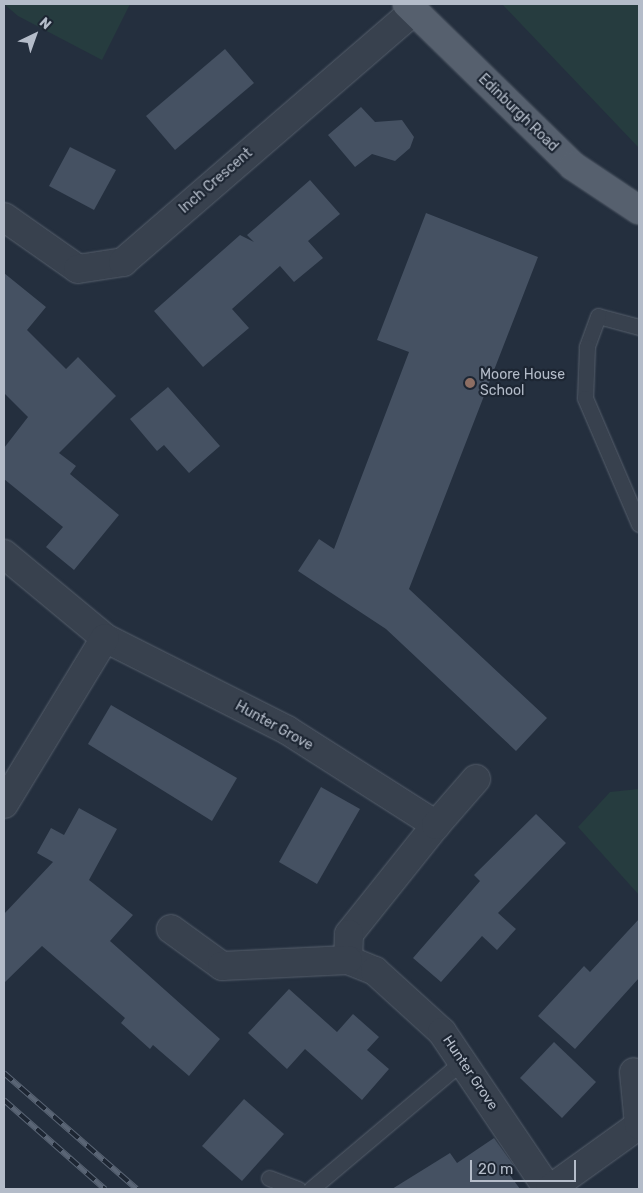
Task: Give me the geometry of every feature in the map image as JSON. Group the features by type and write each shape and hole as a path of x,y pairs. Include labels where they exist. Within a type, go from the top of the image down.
{"main road":[{"name":"Edinburgh Road","path":"410,8 573,166 639,210"}],"street":[{"name":"Inch Crescent","path":"4,217 78,269 123,262 410,8"},
{"name":"Hunter Grove","path":"4,554 106,638 287,730 436,825"},
{"path":"4,804 12,773 106,638"},
{"path":"348,960 349,934 436,825 476,779"},
{"name":"Hunter Grove","path":"171,929 222,966 348,960 375,971 442,1032 549,1189 639,1125 634,1072"}],"lane":[{"path":"639,327 598,316 587,347 585,398 639,524"},
{"path":"311,1189 462,1062"},
{"path":"269,1178 298,1189"}],"green space":[{"path":"4,4 130,4 102,60 18,16"},
{"path":"502,4 639,4 639,148"},
{"path":"639,789 639,895 578,827 610,792"}],"building":[{"path":"225,49 254,83 175,150 146,116"},
{"path":"361,107 375,122 402,120 414,137 410,148 395,161 372,154 355,167 328,135"},
{"path":"70,147 116,170 94,210 49,186"},
{"path":"310,180 340,214 308,241 323,258 294,282 280,266 232,309 249,328 203,367 154,311 240,235 254,242 247,235"},
{"path":"426,213 538,257 409,589 547,718 516,751 386,629 298,571 319,539 334,549 409,352 377,340"},
{"path":"4,273 46,307 27,330 66,369 78,357 116,396 59,453 76,466 70,474 119,515 74,570 46,547 63,527 4,479 4,448 28,417 4,393"},
{"path":"168,387 220,446 189,473 164,445 157,451 130,419"},
{"path":"111,705 237,778 212,821 88,744"},
{"path":"321,787 360,809 317,884 279,862"},
{"path":"79,808 117,829 89,880 133,915 110,941 220,1039 189,1076 153,1045 150,1049 121,1023 125,1018 42,946 4,983 4,914 53,862 37,853 51,828 64,835"},
{"path":"536,814 566,843 498,913 516,929 497,950 482,936 441,982 413,958 480,881 474,875"},
{"path":"639,919 639,978 575,1049 538,1016 584,966 590,972"},
{"path":"289,989 337,1032 353,1014 379,1037 367,1050 389,1069 362,1100 305,1049 287,1069 248,1033"},
{"path":"554,1042 596,1082 562,1118 520,1078"},
{"path":"244,1099 284,1134 242,1181 202,1146"},
{"path":"494,1138 514,1166 507,1171 520,1189 392,1189 450,1153 457,1163"}],"railway":[{"path":"4,1073 137,1189"},
{"path":"4,1100 105,1189"}],"place":[{"name":"Moore House School","path":"470,383"}]}
